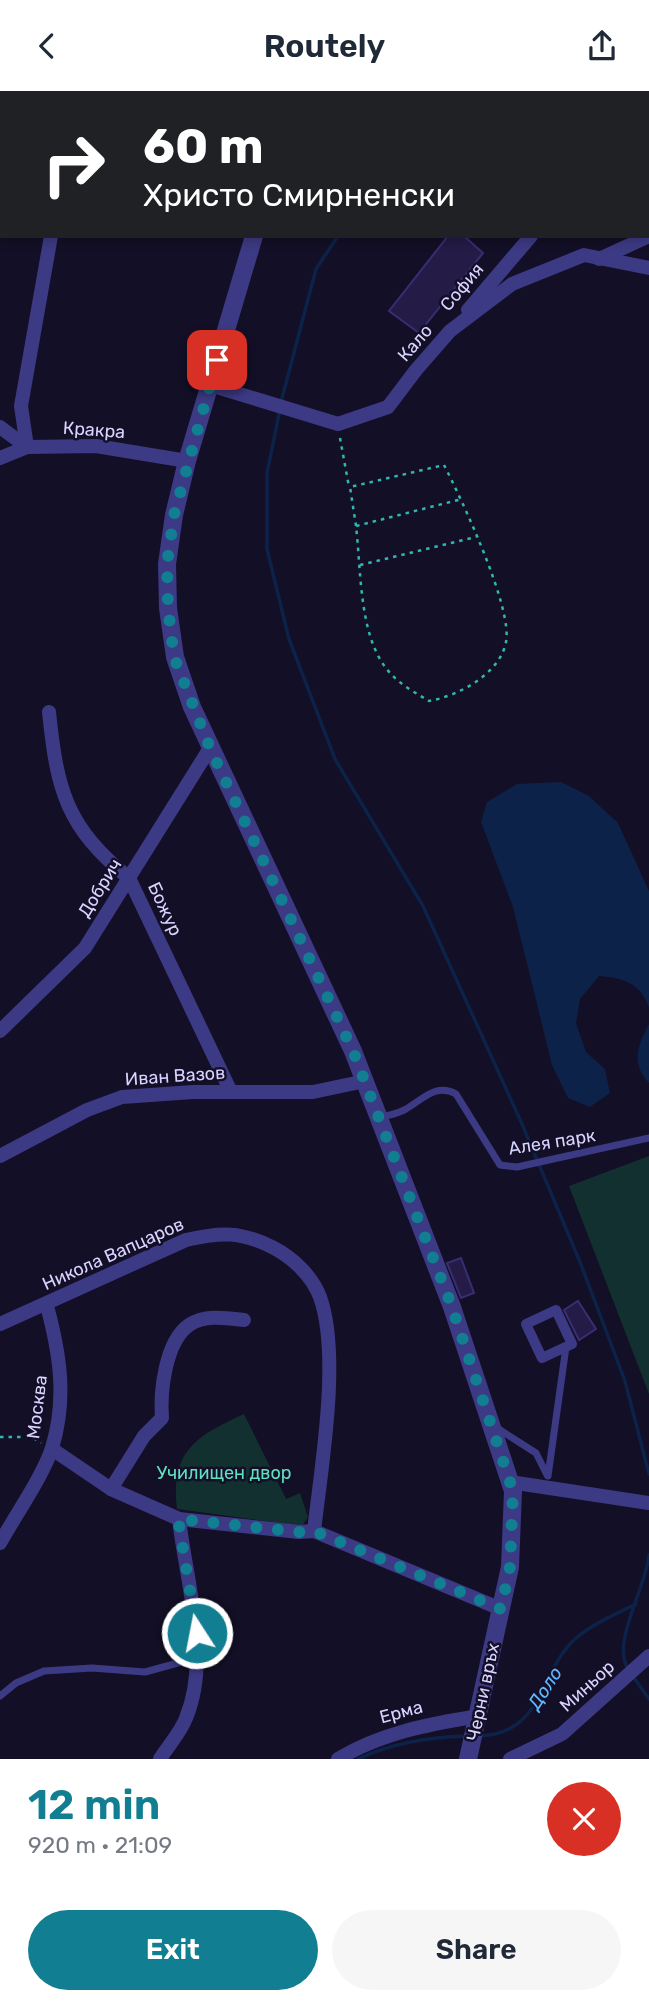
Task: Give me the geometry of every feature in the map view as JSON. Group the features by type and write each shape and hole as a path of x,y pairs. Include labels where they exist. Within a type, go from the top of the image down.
{"street":[{"path":"27,447 21,406 51,238"},
{"name":"Черни връх","path":"253,238 187,461 174,515 167,564 168,608 174,657 210,748 365,1081 452,1307 513,1491 510,1567 470,1754"},
{"name":"София","path":"450,331 529,238"},
{"path":"599,259 645,238"},
{"name":"Кало","path":"338,424 388,407 450,331 512,284 584,255 649,268"},
{"path":"210,385 338,424"},
{"path":"0,427 27,447"},
{"name":"Кракра","path":"0,458 27,447 96,446 187,461"},
{"name":"Божур","path":"49,712 54,757 64,800 89,838 129,878 231,1092"},
{"name":"Добрич","path":"0,1031 85,948 210,748"},
{"name":"Иван Вазов","path":"0,1156 87,1110 122,1097 231,1092 313,1092 365,1081"},
{"name":"Никола Вапцаров","path":"0,1324 47,1306 186,1240 219,1233 253,1237 293,1258 320,1296 329,1354 326,1420 314,1531"},
{"name":"Москва","path":"0,1543 51,1449 61,1391 60,1355 47,1306"},
{"path":"556,1310 572,1344 566,1347 542,1358 526,1324 556,1310"},
{"path":"111,1489 144,1436 162,1418 160,1396 173,1346 190,1325 218,1317 244,1320"},
{"path":"51,1449 111,1489 178,1519 299,1532 314,1531 501,1609"},
{"path":"510,1482 645,1502"},
{"path":"160,1759 186,1720 197,1684 197,1633 178,1519"},
{"name":"Миньор","path":"510,1759 562,1734 649,1656"},
{"name":"Ерма","path":"338,1759 367,1741 430,1723 478,1720"}],"lane":[{"name":"Алея парк","path":"379,1118 403,1111 434,1090 448,1090 456,1094 500,1165 547,1161 649,1138"},
{"path":"491,1425 536,1453 548,1476 566,1347"},
{"path":"0,1696 16,1683 44,1671 92,1668 145,1672 197,1658"}],"path":[{"path":"338,424 349,489 356,526 369,641 386,669 403,685 429,701 449,698 468,689 484,674 507,642 503,611 477,536 444,465 349,489"},
{"path":"356,526 462,499"},
{"path":"360,565 477,536"},
{"path":"0,1437 32,1437 51,1449"}],"green space":[{"path":"649,1156 649,1394 569,1186"},
{"name":"Училищен двор","path":"244,1414 286,1499 300,1493 308,1517 302,1526 177,1509 176,1489 182,1459 200,1438"}],"water":[{"path":"561,782 589,796 618,823 649,891 649,1008 636,987 623,980 608,977 599,976 580,999 576,1023 586,1052 605,1069 610,1093 590,1107 568,1098 552,1065 513,907 481,822 487,802 517,784"},
{"path":"649,1024 649,1083 639,1068 638,1054"}],"building":[{"path":"446,238 466,238 483,253 419,333 389,311"},
{"path":"461,1258 474,1293 461,1298 447,1263"},
{"path":"578,1301 596,1329 579,1340 564,1310"}],"waterway":[{"path":"281,402 316,269 337,238"},
{"path":"280,409 267,473 267,549 289,639 335,759 423,906 522,1124 580,1262 625,1381 649,1474"},
{"path":"628,1669 624,1658 626,1630 649,1555"},
{"name":"Доло","path":"479,1736 500,1733 516,1725 538,1699 563,1653 575,1639 596,1624 636,1604"},
{"path":"632,1675 649,1699"},
{"name":"Доло","path":"358,1759 411,1742 467,1736"}],"route":[{"path":"197,1633 178,1519 299,1532 314,1531 501,1609 510,1567 513,1491 452,1307 353,1051 210,748 174,657 168,608 167,564 174,515 217,360"}]}
